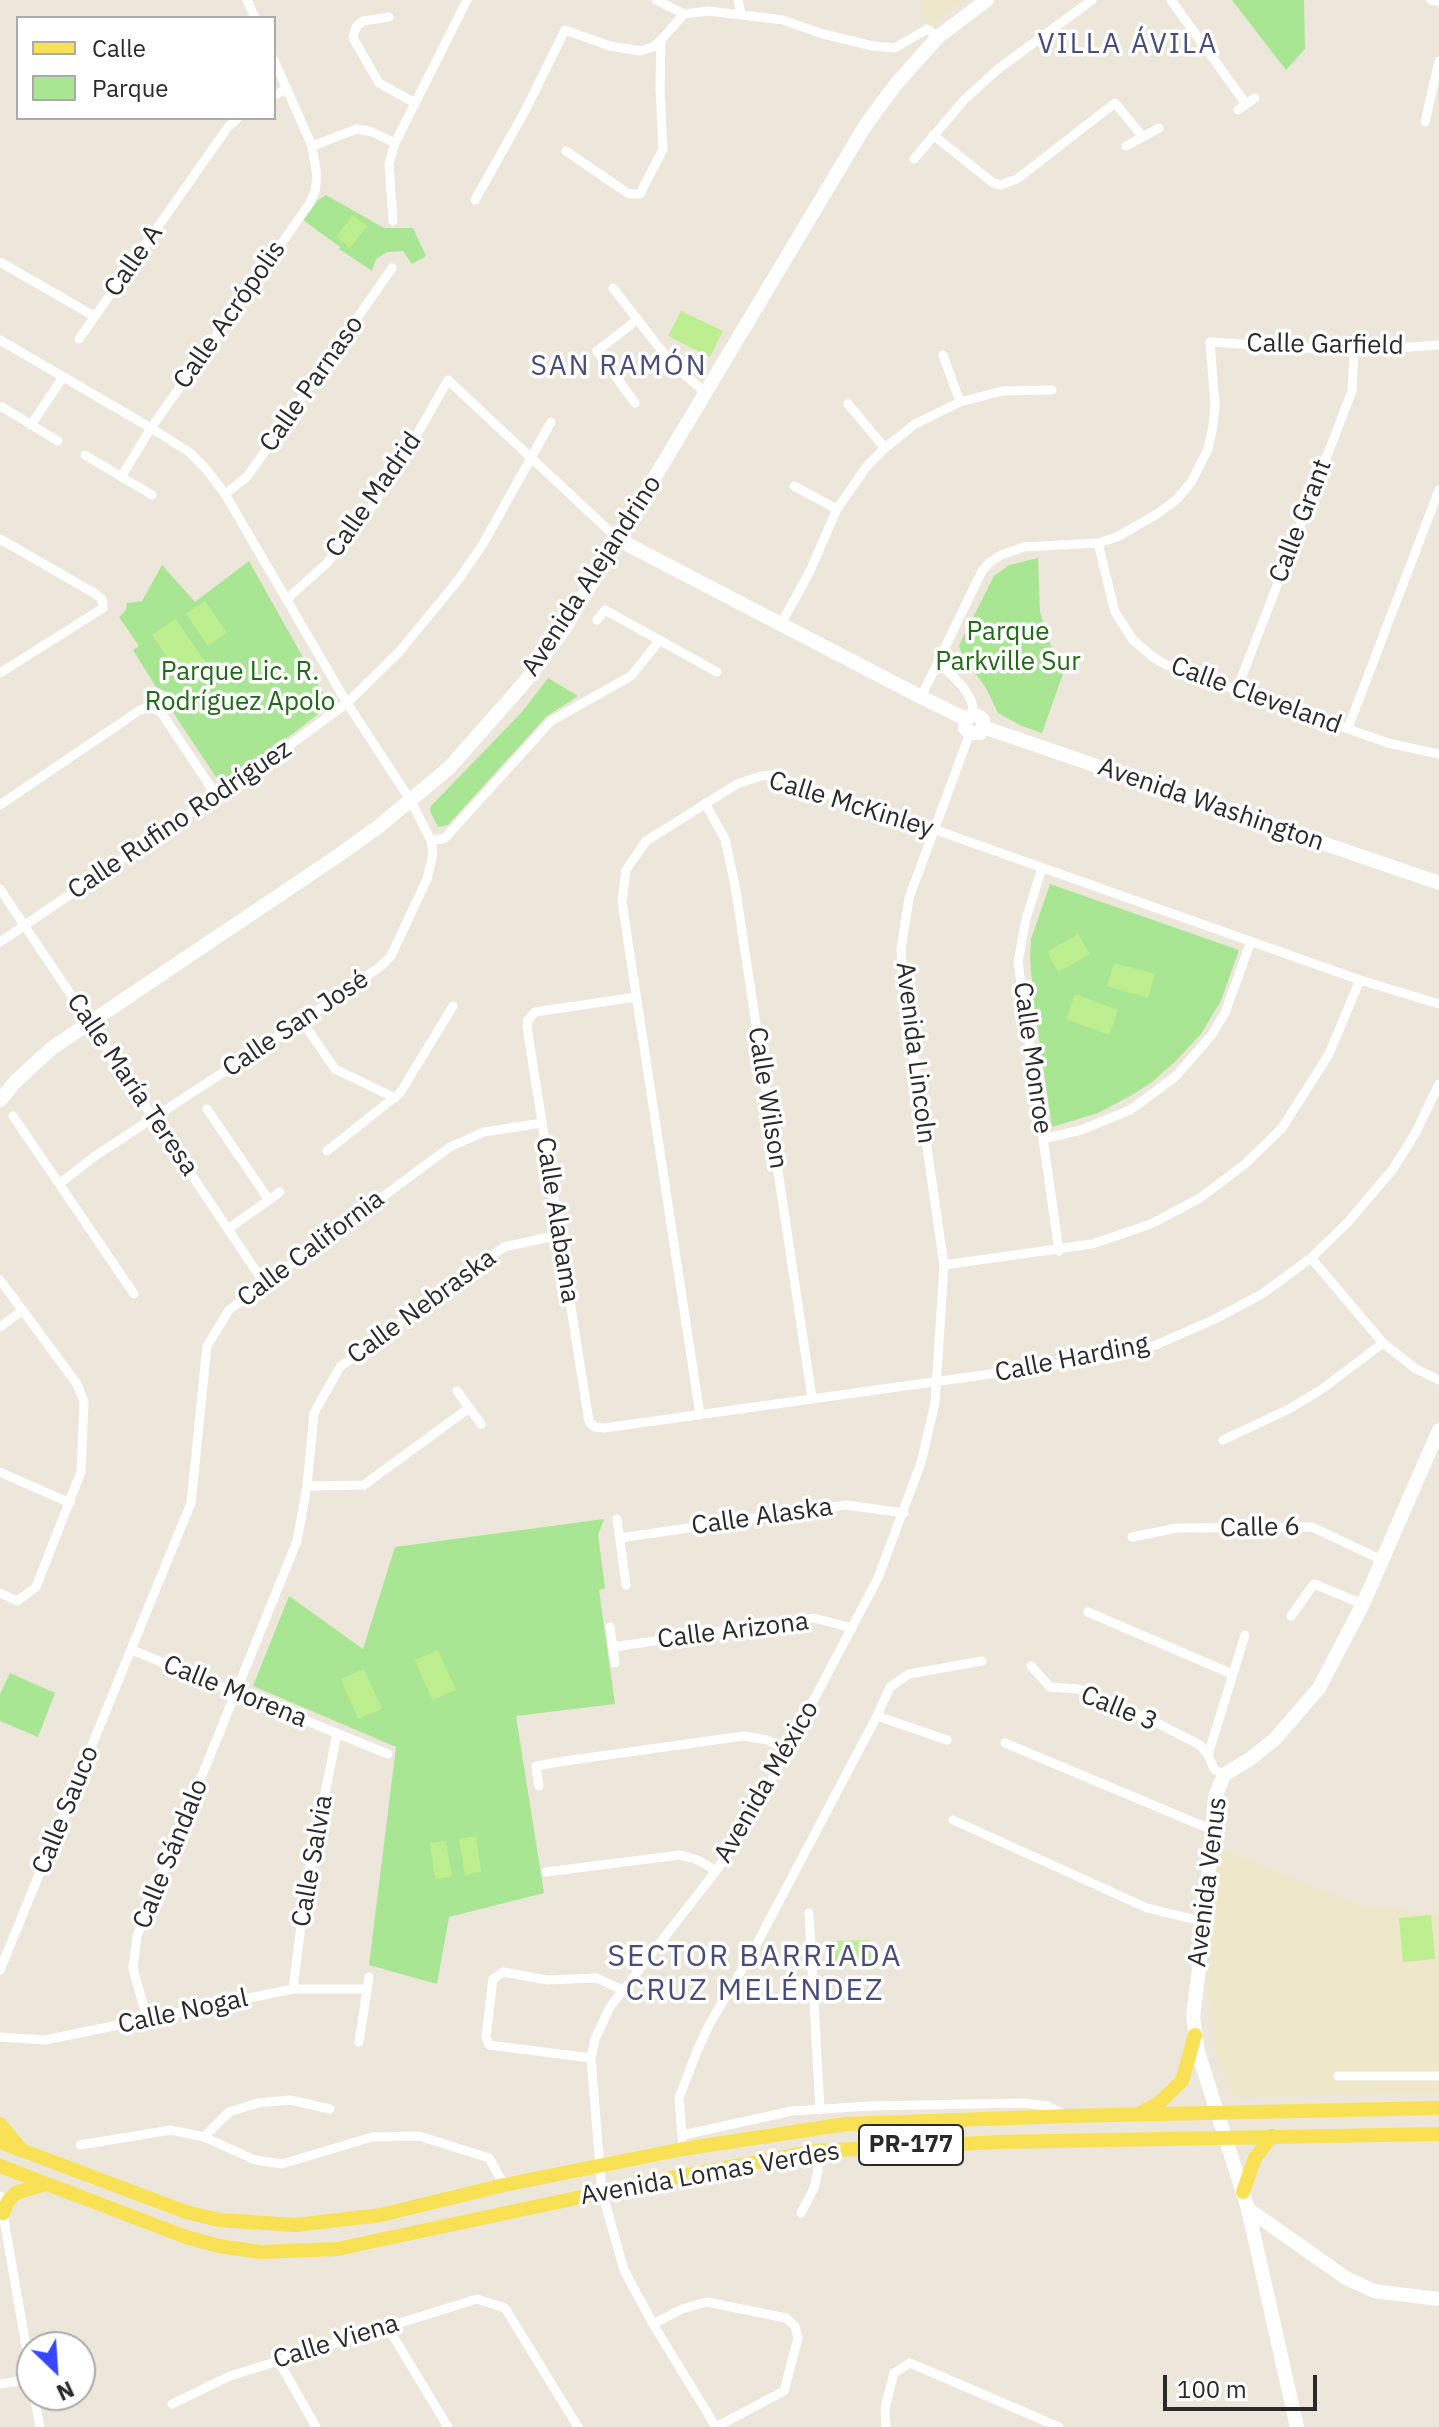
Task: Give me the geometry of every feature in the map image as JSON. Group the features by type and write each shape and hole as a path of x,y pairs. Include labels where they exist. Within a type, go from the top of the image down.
{"main road":[{"path":"1138,2114 1159,2103 1182,2081 1195,2035"},
{"name":"Avenida Lomas Verdes","path":"0,2142 186,2212 219,2220 295,2225 359,2218 598,2166 683,2142 846,2124 1439,2108"},
{"path":"0,2124 22,2150"},
{"name":"Avenida Lomas Verdes","path":"0,2166 186,2237 261,2252 337,2249 602,2192 816,2151 999,2142 1439,2134"},
{"path":"1243,2192 1255,2158 1272,2136"},
{"path":"3,2213 16,2193 45,2184"}],"street":[{"path":"393,221 389,164 395,143 467,0"},
{"path":"656,0 684,14 709,11 783,20 873,46 895,48 927,29 938,37"},
{"path":"738,0 741,14"},
{"name":"Avenida Alejandrino","path":"0,1100 35,1063 90,1021 339,855 449,768 544,658 619,540 865,126 896,84 938,37 987,0"},
{"path":"914,159 964,100 998,69 1092,0"},
{"path":"1171,0 1246,104"},
{"path":"1431,0 1439,2"},
{"path":"475,200 525,111 565,30 628,50 648,49 661,40 684,14"},
{"path":"389,17 363,21 356,27 353,38 379,83 415,103"},
{"path":"566,151 629,194 640,194 663,149 661,40"},
{"path":"1425,122 1439,61"},
{"name":"Calle Acrópolis","path":"121,477 151,428 310,203 317,176 312,146 276,64"},
{"path":"276,94 287,89"},
{"path":"933,135 1000,185 1017,179 1115,103 1143,137"},
{"name":"Calle A","path":"3,264 94,316 236,120"},
{"path":"1126,146 1159,128"},
{"path":"312,146 357,129 395,143"},
{"path":"0,277 3,264"},
{"name":"Calle Parnaso","path":"225,494 247,477 392,268"},
{"path":"613,288 672,364 706,393"},
{"path":"79,339 94,316"},
{"path":"635,403 597,351 638,319"},
{"path":"0,340 151,428 197,460 225,494 347,703 411,801 431,841 445,838 551,721 631,676 660,640"},
{"name":"Calle Garfield","path":"1098,543 1117,537 1177,499 1201,465 1213,426 1215,405 1210,342 1354,351 1439,345"},
{"name":"Calle Grant","path":"1237,689 1352,391 1354,351"},
{"path":"943,355 960,402"},
{"path":"31,425 63,377"},
{"name":"Calle Madrid","path":"287,599 327,563 364,518 399,466 448,380 531,458"},
{"path":"781,624 810,571 837,509 867,466 885,448 915,424 960,402 1002,391 1052,390"},
{"path":"848,404 885,448"},
{"path":"2,407 58,441"},
{"name":"Calle Rufino Rodríguez","path":"0,942 283,750 347,703 399,652 459,579 483,544 551,422"},
{"path":"85,455 152,495"},
{"path":"531,458 619,540"},
{"path":"794,486 837,509"},
{"path":"1348,728 1439,490"},
{"path":"0,539 94,593 102,599 103,608 0,673"},
{"name":"Avenida Washington","path":"619,540 974,723 1439,883"},
{"path":"921,697 982,571 990,562 1024,547 1098,543"},
{"name":"Calle Cleveland","path":"1098,543 1115,612 1133,640 1164,664 1414,751 1439,754"},
{"path":"597,620 605,610 717,672"},
{"path":"938,661 971,700 974,723"},
{"path":"0,805 140,710 149,707 160,711 216,795"},
{"name":"Avenida Lincoln","path":"937,1382 944,1265 903,983 901,949 909,898 974,723"},
{"name":"Calle McKinley","path":"700,1415 622,902 626,870 646,841 737,784 771,775 1360,980 1439,1004"},
{"name":"Calle Wilson","path":"705,803 725,839 735,885 812,1398"},
{"name":"Calle San José","path":"59,1184 95,1156 302,1021 391,956 431,868 431,841"},
{"name":"Calle Monroe","path":"1042,868 1026,919 1018,962 1059,1251"},
{"name":"Calle María Teresa","path":"0,889 264,1283"},
{"path":"1043,1139 1081,1130 1130,1110 1175,1077 1211,1036 1225,1013 1251,941"},
{"path":"944,1265 1059,1251 1120,1236 1176,1213 1245,1164 1282,1128 1334,1044 1360,980"},
{"name":"Calle Alabama","path":"595,1427 589,1422 527,1027 528,1020 535,1012 636,997"},
{"path":"327,1151 395,1098 453,1006"},
{"path":"302,1021 335,1069 395,1098"},
{"name":"Calle Harding","path":"595,1427 1098,1359 1156,1345 1262,1294 1311,1258 1349,1221 1393,1169 1416,1132 1439,1084"},
{"path":"207,1109 269,1200"},
{"path":"13,1116 134,1294"},
{"name":"Calle California","path":"132,1650 191,1503 207,1346 229,1310 450,1147 484,1132 542,1123"},
{"path":"228,1229 280,1192"},
{"name":"Calle Nebraska","path":"236,1692 297,1541 307,1486 314,1413 340,1367 504,1247 559,1235"},
{"path":"1311,1258 1383,1343 1416,1369 1439,1380"},
{"path":"0,1280 77,1384 84,1402 81,1472 36,1587 17,1601 0,1593"},
{"path":"0,1327 23,1310"},
{"path":"1223,1440 1300,1402 1383,1343"},
{"name":"Avenida México","path":"716,2427 624,2270 602,2192 591,2058 604,2018 622,1990 716,1871 753,1815 878,1578 904,1513 931,1425 937,1382"},
{"path":"457,1391 481,1424"},
{"path":"307,1486 364,1485 469,1408"},
{"name":"Avenida Venus","path":"1297,2427 1248,2209 1216,2113 1195,2035 1193,1998 1205,1922 1210,1829 1215,1797 1224,1775 1275,1739 1305,1707 1337,1658 1439,1430"},
{"path":"0,1472 70,1503"},
{"name":"Calle Alaska","path":"620,1538 846,1505 904,1513"},
{"path":"617,1519 626,1585"},
{"name":"Calle 6","path":"1132,1537 1177,1528 1312,1527 1382,1560"},
{"path":"1291,1616 1314,1584 1363,1604"},
{"path":"1088,1612 1232,1674"},
{"name":"Calle Arizona","path":"613,1647 814,1618 852,1628"},
{"path":"610,1627 615,1663"},
{"path":"1208,1755 1245,1635"},
{"name":"Calle Morena","path":"132,1650 388,1754"},
{"name":"Calle Sauco","path":"0,1970 132,1650"},
{"path":"982,1661 909,1674 890,1687 754,1949 709,2025 679,2098 683,2142 761,2116 820,2110 1024,2103 1047,2106 1067,2116"},
{"name":"Calle 3","path":"1031,1666 1050,1687 1078,1689 1200,1745 1214,1769 1224,1775"},
{"name":"Calle Sándalo","path":"147,2019 133,1968 137,1936 236,1692"},
{"path":"877,1716 947,1740"},
{"name":"Calle Salvia","path":"293,1989 306,1887 337,1734"},
{"path":"539,1786 536,1766 565,1761 744,1736 767,1740 788,1750"},
{"path":"1005,1743 1210,1829"},
{"path":"953,1820 1147,1908 1205,1922"},
{"path":"546,1872 680,1855 698,1860 716,1871"},
{"path":"809,1913 820,2110"},
{"path":"591,2058 489,2045 486,2037 493,1979 503,1972 547,1980 597,1978 622,1990"},
{"path":"359,2042 369,1977"},
{"name":"Calle Nogal","path":"0,2037 45,2040 293,1989 367,1989"},
{"path":"1338,2076 1439,2076"},
{"path":"204,2137 229,2112 258,2103 290,2100 330,2109"},
{"path":"80,2145 171,2130 204,2137 255,2160 282,2164 372,2137 419,2136 489,2158 504,2185"},
{"path":"801,2213 814,2188 818,2171 816,2151"},
{"path":"0,2196 23,2331"},
{"path":"1248,2209 1346,2278 1374,2291 1439,2299"},
{"path":"0,2266 12,2265"},
{"name":"Calle Viena","path":"172,2404 230,2376 477,2299 504,2308 578,2427"},
{"path":"653,2324 682,2309 707,2302 786,2318 795,2325 798,2338 784,2391 716,2427"},
{"path":"387,2326 448,2427"},
{"path":"278,2360 316,2427"},
{"path":"886,2427 885,2408 894,2373 910,2363 1059,2427"}],"shaded area":[{"path":"918,0 963,0 929,26"},
{"path":"1217,1847 1364,1907 1436,1913 1439,1916 1439,2093 1237,2098 1233,2095 1215,2050 1208,1989"}],"green space":[{"path":"1232,0 1304,0 1305,49 1286,70"},
{"path":"326,195 384,228 413,228 426,256 412,264 403,251 387,252 376,259 372,271 303,220 317,201"},
{"path":"353,215 367,226 350,248 336,237"},
{"path":"681,311 723,331 710,357 668,336"},
{"name":"Parque Parkville Sur","path":"1038,558 1040,612 1054,656 1064,671 1042,733 998,713 959,645 994,576 1009,565"},
{"name":"Parque Lic. R. Rodríguez Apolo","path":"249,561 328,702 325,709 283,741 220,783 174,714 169,693 156,687 133,650 139,646 119,617 126,610 127,603 142,601 162,565 195,602"},
{"path":"205,601 227,633 208,646 186,614"},
{"path":"176,619 208,666 184,682 152,635"},
{"path":"548,678 578,696 546,717 448,825 438,827 430,811 431,806 522,712"},
{"path":"1050,884 1239,950 1221,1001 1201,1034 1176,1061 1132,1095 1098,1113 1052,1127 1030,958 1031,939"},
{"path":"1078,934 1090,954 1058,972 1047,952"},
{"path":"1114,963 1155,974 1148,998 1107,986"},
{"path":"1075,994 1118,1010 1109,1035 1066,1019"},
{"path":"604,1519 598,1535 605,1588 599,1590 615,1704 516,1716 544,1893 449,1917 437,1984 369,1965 396,1747 253,1686 289,1596 363,1649 395,1547"},
{"path":"438,1650 456,1690 432,1700 415,1660"},
{"path":"364,1669 382,1709 358,1719 341,1679"},
{"path":"10,1673 55,1693 38,1737 0,1721 0,1694"},
{"path":"476,1836 481,1872 465,1875 459,1839"},
{"path":"446,1841 452,1877 435,1879 430,1843"},
{"path":"1431,1915 1435,1959 1403,1962 1399,1918"},
{"path":"870,1940 871,1962 832,1963 831,1941"}],"district":[{"name":"VILLA ÁVILA","path":"1128,45"},
{"name":"SAN RAMÓN","path":"619,367"},
{"name":"SECTOR BARRIADA CRUZ MELÉNDEZ","path":"755,1974"}]}
